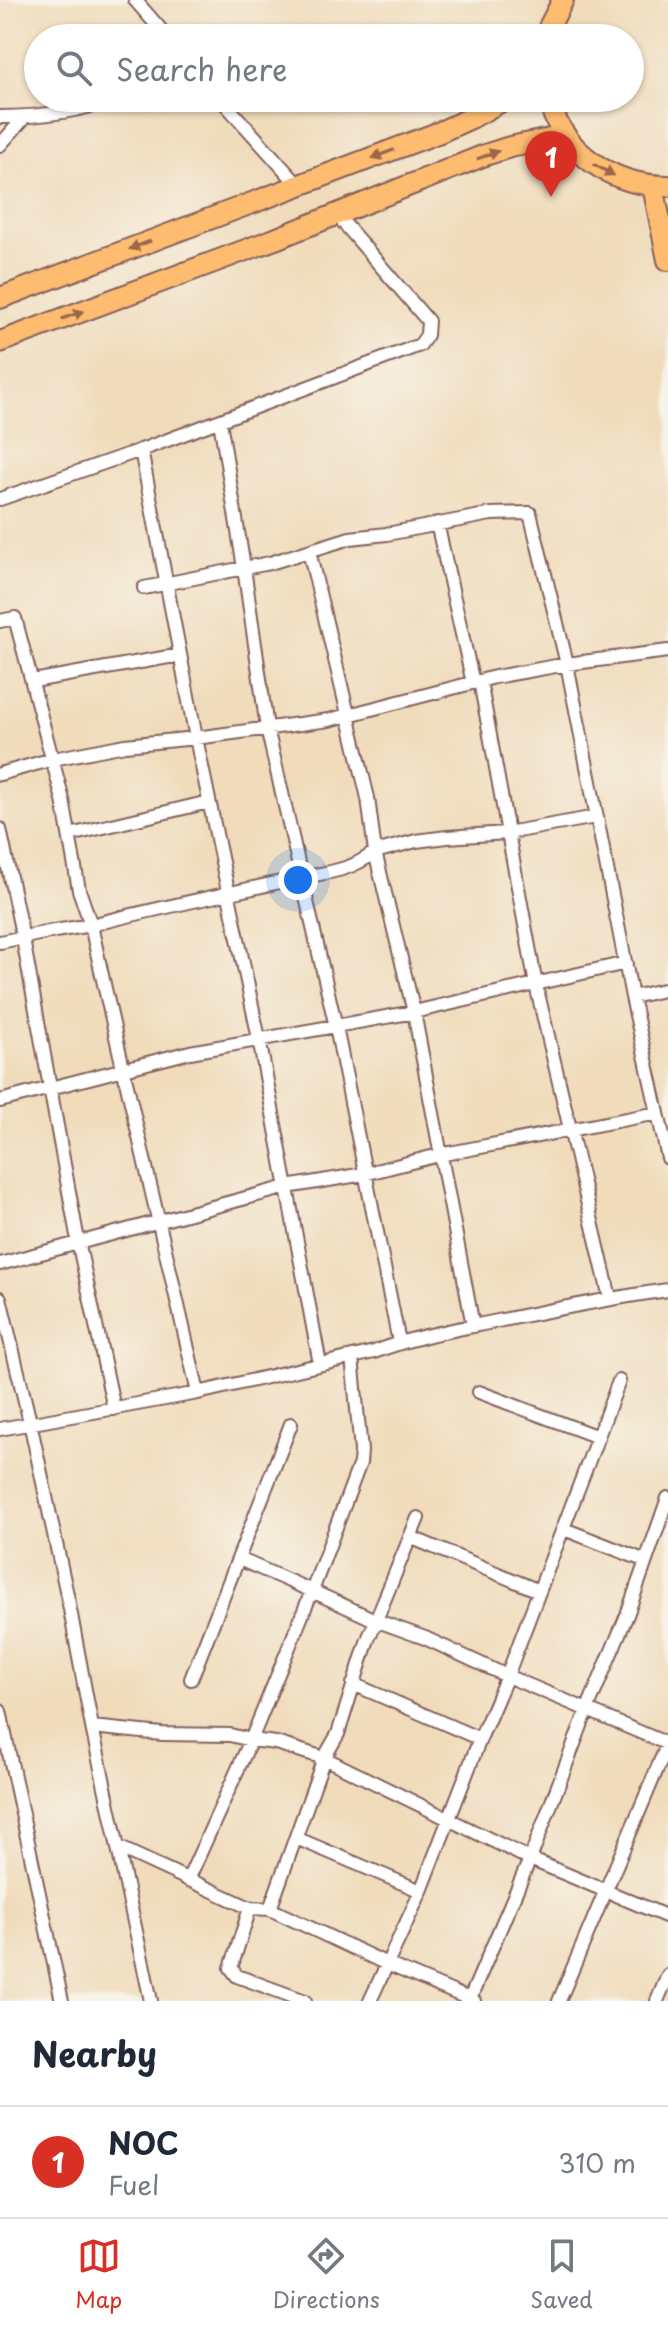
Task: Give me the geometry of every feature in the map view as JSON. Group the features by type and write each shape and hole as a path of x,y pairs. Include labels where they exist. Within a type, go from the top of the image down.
{"main road":[{"path":"551,24 563,0"},
{"path":"0,298 440,132 482,112"},
{"path":"552,112 565,136 592,164 632,182 661,186 668,260"},
{"path":"0,342 337,215 485,155 565,136"}],"street":[{"path":"135,0 156,24"},
{"path":"0,117 54,112"},
{"path":"233,112 299,186"},
{"path":"0,145 25,117"},
{"path":"0,499 141,450 420,345 427,335 428,321 337,215"},
{"path":"220,421 267,728 336,1027 399,1342"},
{"path":"141,450 196,738 259,1039 320,1364"},
{"path":"144,588 270,563 350,538 491,514 530,513 567,664 632,997 668,1158"},
{"path":"437,523 476,682 536,985 610,1298"},
{"path":"309,551 368,798 375,852 414,1012 473,1326"},
{"path":"0,621 15,618 33,681 198,1393"},
{"path":"0,774 53,759 125,745 329,720 476,682 567,664 668,651"},
{"path":"33,681 180,655"},
{"path":"70,835 209,802"},
{"path":"0,942 341,870 358,865 375,852 416,841 507,833 596,817"},
{"path":"0,829 78,1241 114,1409"},
{"path":"0,1101 190,1052 414,1012 626,963"},
{"path":"632,997 668,989"},
{"path":"0,1264 287,1187 658,1113"},
{"path":"0,1429 198,1393 374,1352 399,1342 610,1298 668,1290"},
{"path":"0,1298 30,1422 151,2001"},
{"path":"188,1880 251,1740 360,1463 352,1357"},
{"path":"370,2001 421,1891 619,1381"},
{"path":"479,1392 598,1437"},
{"path":"191,1679 291,1424"},
{"path":"118,1847 250,1908 270,1909 471,2000 627,1615 668,1498"},
{"path":"270,1909 324,1758 338,1734 375,1620 418,1518"},
{"path":"564,1529 646,1561"},
{"path":"410,1537 539,1591"},
{"path":"239,1559 668,1744 559,2001"},
{"path":"353,1684 480,1739"},
{"path":"0,1711 62,2001"},
{"path":"92,1727 162,1734 230,1735 276,1743 324,1758 530,1859 668,1917"},
{"path":"296,1838 421,1891"},
{"path":"250,1908 231,1968 237,1976 305,2001"},
{"path":"657,2001 668,1975"}],"place":[{"name":"NOC","path":"551,197"}]}
